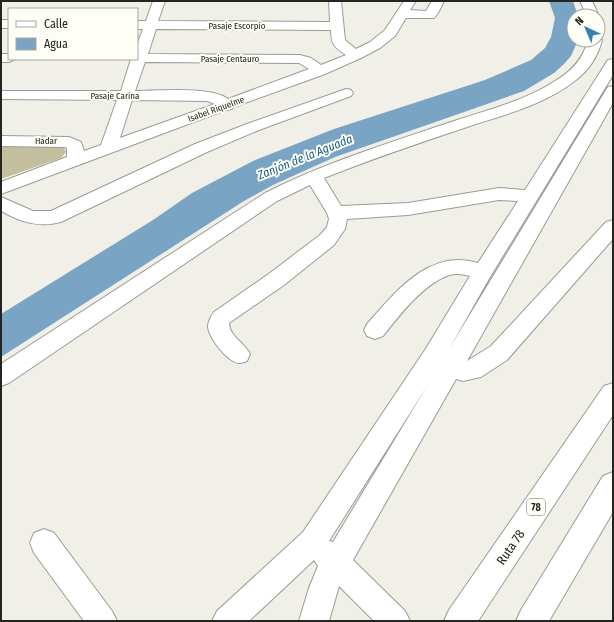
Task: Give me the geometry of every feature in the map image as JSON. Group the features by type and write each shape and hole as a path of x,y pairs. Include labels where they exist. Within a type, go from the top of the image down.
{"highway":[{"name":"Ruta 78","path":"460,621 613,394"},
{"path":"532,621 613,486"}],"street":[{"path":"138,58 144,25 159,1"},
{"path":"335,1 338,42 356,55"},
{"name":"Isabel Riquelme","path":"1,188 320,71 356,55 375,46 394,28 410,1"},
{"path":"403,14 429,15 432,13 438,1"},
{"name":"Pasaje Escorpio","path":"144,25 336,26"},
{"path":"1,376 253,208 289,187 314,176 527,101 563,82 576,72 588,59 592,48"},
{"name":"Pasaje Centauro","path":"138,58 300,59 306,61 320,71"},
{"path":"108,149 137,60"},
{"path":"227,621 313,542 442,361 517,235 540,191 567,152 610,79"},
{"path":"1,203 32,218 43,220 55,217 207,145 346,93"},
{"name":"Pasaje Carina","path":"1,95 211,96 217,98 226,106"},
{"name":"Hadar","path":"1,141 69,142 75,146 76,160"},
{"path":"238,354 220,333 218,326 221,318 282,275 327,240 336,229 338,219 336,213 314,176"},
{"path":"336,213 408,209 499,194 540,191"},
{"path":"442,361 463,371 473,370 499,353 613,227"},
{"path":"314,621 323,588 442,361 483,272 517,235"},
{"path":"375,330 409,294 434,272 446,267 456,266 473,268 483,272"},
{"path":"313,542 390,615"},
{"path":"44,544 102,621"}],"shaded area":[{"path":"1,144 59,147 64,148 66,152 61,158 1,179"}],"water":[{"name":"Zanjón de la Aguada","path":"549,1 573,1 575,8 566,8 566,48 574,48 571,56 554,73 524,91 335,157 273,185 244,201 1,357 1,314 153,220 192,193 253,161 334,129 485,80 531,60 545,48 551,37 555,18"}]}
